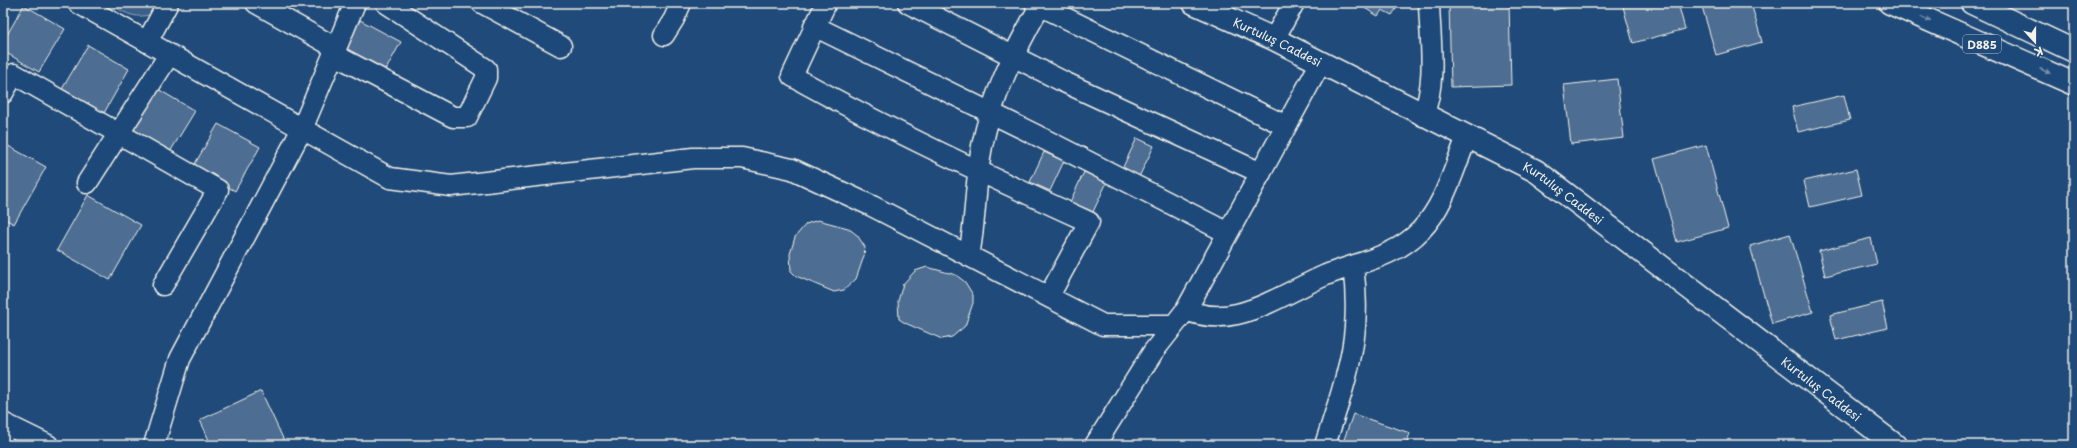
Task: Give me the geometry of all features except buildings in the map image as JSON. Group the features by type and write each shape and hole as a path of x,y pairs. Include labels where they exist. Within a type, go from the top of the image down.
{"main road":[{"name":"Kurtuluş Caddesi","path":"1194,3 1274,39 1423,116 1536,171 1895,445"},
{"name":"D885","path":"1890,3 2074,84"},
{"name":"D885","path":"1972,3 2074,51"}],"street":[{"path":"78,3 390,178 451,186 693,158 742,158 792,169 872,206 1103,325 1174,325"},
{"path":"147,42 168,3"},
{"path":"256,3 334,51 453,117 467,117 486,78 486,69 386,3"},
{"path":"154,445 180,359 302,129 355,3"},
{"path":"482,3 561,46"},
{"path":"664,34 674,20 682,3"},
{"path":"826,3 792,76 845,105 979,172 1089,222 1049,296"},
{"path":"908,3 1064,82 1261,173"},
{"path":"1274,39 1294,3"},
{"path":"1423,116 1429,99 1431,83 1429,3"},
{"path":"969,256 982,147 991,113 1012,55 1037,4 1286,126"},
{"path":"814,26 1228,232"},
{"path":"87,183 169,55"},
{"path":"1095,445 1153,352 1186,310 1320,64"},
{"path":"3,93 14,74 218,190 163,285"},
{"path":"1186,310 1199,315 1211,317 1237,314 1276,299 1327,275 1389,253 1412,239 1421,230 1440,203 1467,137"},
{"path":"1325,445 1353,350 1357,311 1353,266"},
{"path":"3,422 48,445"}],"shaded area":[{"path":"108,3 156,3 149,15 137,16 127,14"}]}
